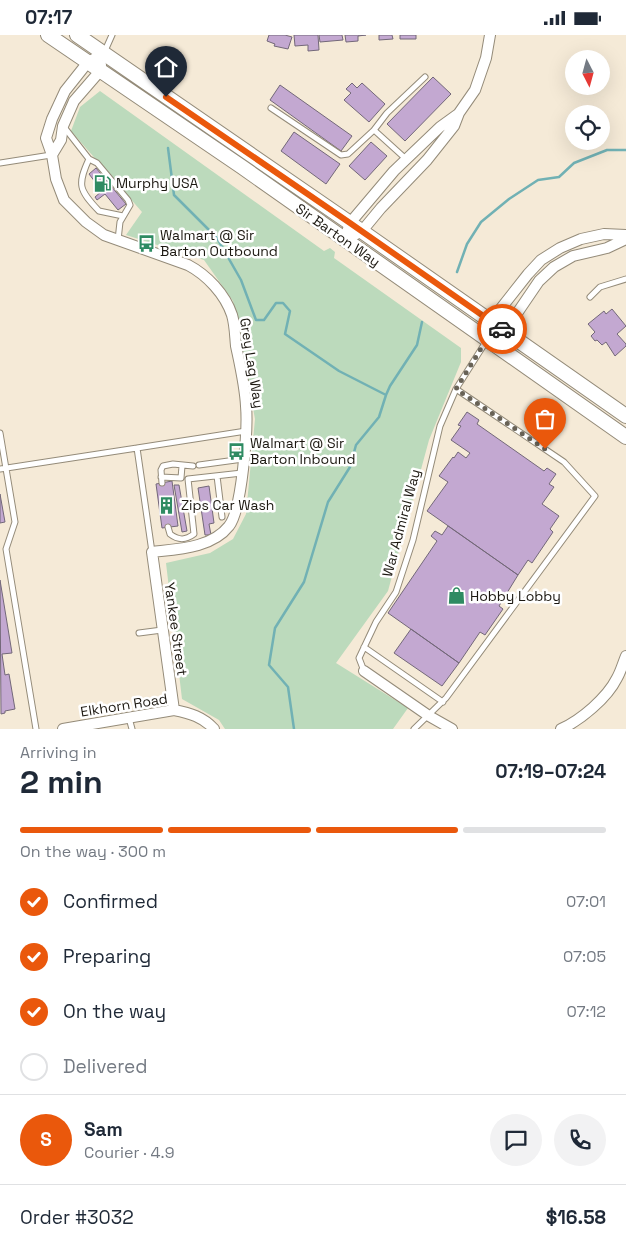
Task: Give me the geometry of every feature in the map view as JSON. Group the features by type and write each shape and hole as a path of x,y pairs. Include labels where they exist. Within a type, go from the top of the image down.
{"main road":[{"name":"Sir Barton Way","path":"48,35 242,167 344,241 626,437"},
{"name":"Sir Barton Way","path":"77,35 626,416"}],"street":[{"path":"356,227 381,208 418,170 454,126 459,113 475,90 486,58 490,35"},
{"name":"Grey Lag Way","path":"104,53 88,62 66,91 52,119 46,139 52,155 56,179 64,200 86,222 104,235 188,265 201,272 220,293 232,315 246,405 246,431 242,473 237,507 230,526 210,541 196,546 152,552"},
{"path":"52,155 61,140 64,126 74,101 100,71 104,53"},
{"path":"344,241 356,227 388,178 440,127 459,113"},
{"path":"406,159 418,170"},
{"path":"487,339 491,321 528,273 541,260 560,248 582,239 604,234 626,235"},
{"path":"487,339 505,331 539,281 554,267 573,257 607,248 626,239"},
{"name":"Yankee Street","path":"152,552 174,710"},
{"path":"562,729 581,718 621,680 626,656"},
{"name":"War Admiral Way","path":"364,671 429,716 452,729"},
{"name":"Elkhorn Road","path":"63,729 90,727 174,710 190,713 207,721 214,729"}],"lane":[{"path":"104,53 112,35"},
{"path":"271,108 341,155 348,154 425,77"},
{"path":"64,126 89,159 97,163 128,200 130,205 120,222 118,241"},
{"path":"374,130 406,159"},
{"path":"0,163 52,155"},
{"path":"89,159 80,181 82,190 99,211 123,216"},
{"path":"590,297 600,287 626,279"},
{"name":"War Admiral Way","path":"364,671 358,658 376,622 396,592 413,540 440,426 456,389 487,339"},
{"path":"414,729 443,701 595,495 564,462 456,389"},
{"path":"3,469 246,431"},
{"path":"0,433 3,469 15,522 6,549 36,729"},
{"path":"137,448 152,552"},
{"path":"199,465 243,459"},
{"path":"193,466 173,464 163,466 161,480 242,473"},
{"path":"181,478 182,465"},
{"path":"217,476 222,517"},
{"path":"168,527 170,534 180,539 194,534 188,479"},
{"path":"139,633 162,629"},
{"path":"364,647 443,701"},
{"path":"129,718 132,729"}],"green space":[{"path":"100,91 324,251 330,248 335,252 334,258 461,348 461,362 429,440 388,591 336,663 408,708 393,729 225,729 219,720 182,699 166,563 210,553 233,539 246,514 255,419 233,301 204,260 126,235 142,212 71,131 80,107"}],"building":[{"path":"269,35 292,37 288,49 274,46 275,44 267,41"},
{"path":"294,35 318,35 319,50 308,51 308,45 295,46"},
{"path":"319,35 342,35 343,40 320,42"},
{"path":"345,35 366,35 358,36 358,41 346,42"},
{"path":"379,35 392,35 393,39 379,40"},
{"path":"400,35 416,35 416,39 400,39"},
{"path":"433,77 451,94 405,141 387,124"},
{"path":"352,83 357,88 362,83 385,104 369,122 344,100 351,93 346,89"},
{"path":"280,85 352,136 341,151 270,100"},
{"path":"294,132 340,164 326,184 281,151"},
{"path":"371,142 387,156 365,180 349,166"},
{"name":"Murphy USA","path":"96,168 126,204 118,210 105,194 97,200 95,197 102,191 89,174"},
{"path":"612,309 626,326 617,334 626,346 615,356 606,342 602,345 597,340 595,341 591,336 595,332 588,324 604,311 606,314"},
{"path":"467,412 479,420 477,424 544,471 547,468 556,474 549,484 554,487 542,504 559,516 550,529 553,532 532,563 528,560 518,575 427,511 448,482 439,476 453,457 458,452 466,458 470,453 451,440 461,426 458,425"},
{"name":"Zips Car Wash","path":"172,481 178,526 162,528 156,484"},
{"path":"174,485 179,485 187,531 182,532"},
{"path":"209,486 214,523 209,524 211,535 205,535 198,488"},
{"path":"0,494 5,522 0,523"},
{"path":"448,526 518,575 499,606 503,609 485,635 480,632 459,663 388,613 437,541 431,536 435,531 442,535"},
{"path":"0,580 12,653 2,654 5,675 9,674 15,709 1,714"},
{"path":"411,629 459,663 442,686 394,653"}],"waterway":[{"path":"168,148 174,195 217,238 241,280 256,320 264,320 276,303 283,303 290,311 285,334 339,371 386,395 379,417 356,445 350,467 328,502 304,582 275,628 269,665 288,687 294,729"},
{"path":"457,272 467,244 481,222 509,199 538,180 559,177 574,163 607,150 626,150"},
{"path":"386,395 417,345 422,322"}],"way so far":[{"path":"502,329 505,331 487,339 456,389 545,449"}],"place":[{"name":"Murphy USA","path":"102,183"},
{"name":"Walmart @ Sir Barton Outbound","path":"146,243"},
{"name":"Walmart @ Sir Barton Inbound","path":"236,451"},
{"name":"Zips Car Wash","path":"167,505"},
{"name":"Hobby Lobby","path":"456,596"}],"route":[{"path":"166,97 502,329"}]}
